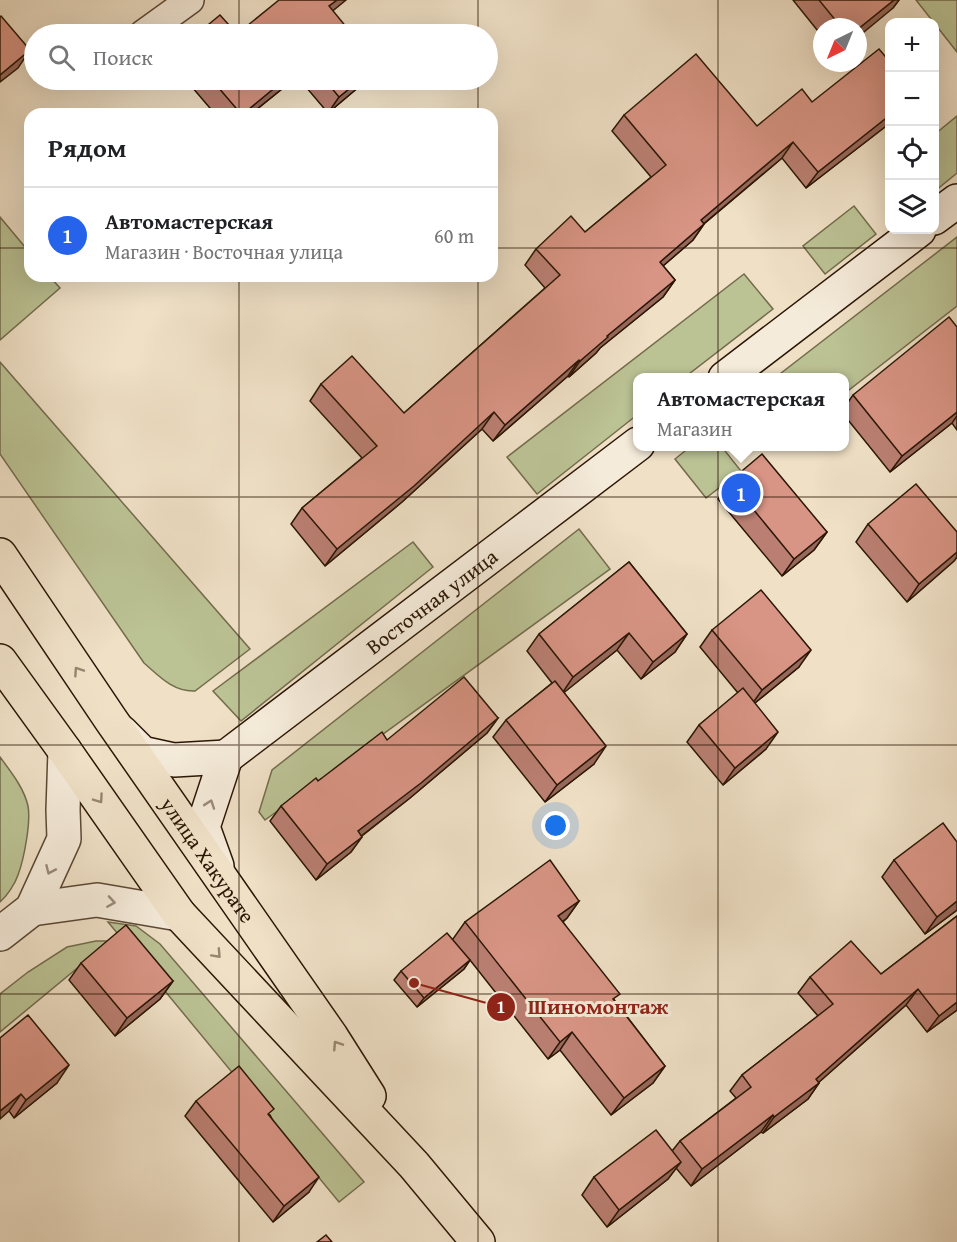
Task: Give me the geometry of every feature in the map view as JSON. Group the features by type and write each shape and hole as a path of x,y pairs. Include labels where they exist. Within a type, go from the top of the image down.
{"main road":[{"name":"улица Хакурате","path":"0,555 114,724 331,1036 414,1165"},
{"name":"улица Хакурате","path":"0,662 66,751 179,914 414,1165 478,1242"}],"street":[{"path":"939,214 957,201"},
{"path":"732,373 914,234"},
{"name":"Восточная улица","path":"226,757 633,448"},
{"path":"114,724 142,753 174,760 226,757 203,827 222,879"},
{"path":"0,934 32,909 64,839 66,751"},
{"path":"32,909 97,900 179,914"}],"lane":[{"path":"157,24 189,0"}],"green space":[{"path":"916,0 957,0 957,52 939,29 939,18 930,18"},
{"path":"957,116 957,173 939,188 939,180 939,131"},
{"path":"854,206 876,234 825,274 803,246"},
{"path":"0,217 24,246 24,282 54,282 60,288 0,340"},
{"path":"957,237 957,306 849,390 849,373 781,373"},
{"path":"744,274 773,309 690,373 633,373 633,418 537,494 507,457"},
{"path":"0,362 250,649 195,691 173,686 144,663 0,454"},
{"path":"685,451 725,451 741,471 706,498 675,459"},
{"path":"579,529 610,569 265,820 259,812 272,770"},
{"path":"413,542 433,567 241,721 213,691"},
{"path":"0,757 13,774 26,799 29,821 17,878 0,902"},
{"path":"108,922 136,926 160,944 364,1182 339,1202"},
{"path":"96,941 110,941 0,1032 0,994 28,972 67,947"}],"building":[{"path":"279,0 337,0 329,6 344,24 249,24"},
{"path":"819,0 894,0 867,22 867,18 834,18"},
{"path":"220,15 228,24 209,24"},
{"path":"0,17 24,43 24,55 0,75"},
{"path":"879,49 885,56 885,119 818,172 793,142 701,220 704,224 660,262 675,280 505,425 494,412 414,486 337,549 302,508 377,446 321,384 352,356 404,413 560,275 536,249 571,216 585,232 666,165 624,115 696,54 757,126 802,89 812,102 850,72 867,72 867,58"},
{"path":"221,90 272,90 250,108 236,108"},
{"path":"333,90 348,90 339,97"},
{"path":"949,317 957,327 957,412 902,456 853,395"},
{"path":"762,454 827,532 794,559 730,481"},
{"path":"916,484 957,532 957,552 919,584 868,524"},
{"path":"629,562 687,634 653,662 629,633 573,677 539,634"},
{"path":"761,590 811,650 762,690 712,630"},
{"path":"464,677 498,718 421,783 358,831 362,837 327,864 281,806 316,778 318,781 382,732 387,740"},
{"path":"555,681 606,746 557,785 506,720"},
{"path":"743,688 778,732 735,768 699,725"},
{"path":"943,823 957,842 957,901 937,917 894,860"},
{"path":"550,860 579,901 558,916 620,994 613,999 665,1066 624,1098 572,1032 560,1042 465,922"},
{"path":"957,916 957,1002 939,1016 918,989 816,1079 819,1083 702,1169 680,1141 751,1087 742,1075 833,1004 810,977 851,941 881,974"},
{"path":"126,925 173,981 127,1018 81,963"},
{"path":"447,933 470,960 424,998 401,971"},
{"path":"28,1015 69,1065 26,1100 21,1094 0,1111 0,1038"},
{"path":"239,1066 274,1109 268,1114 319,1177 284,1206 196,1101"},
{"path":"656,1130 681,1162 619,1210 594,1177"},
{"path":"326,1235 332,1242 317,1242"}],"place":[{"name":"Автомастерская","path":"741,493"},
{"name":"Шиномонтаж","path":"414,983"}]}
